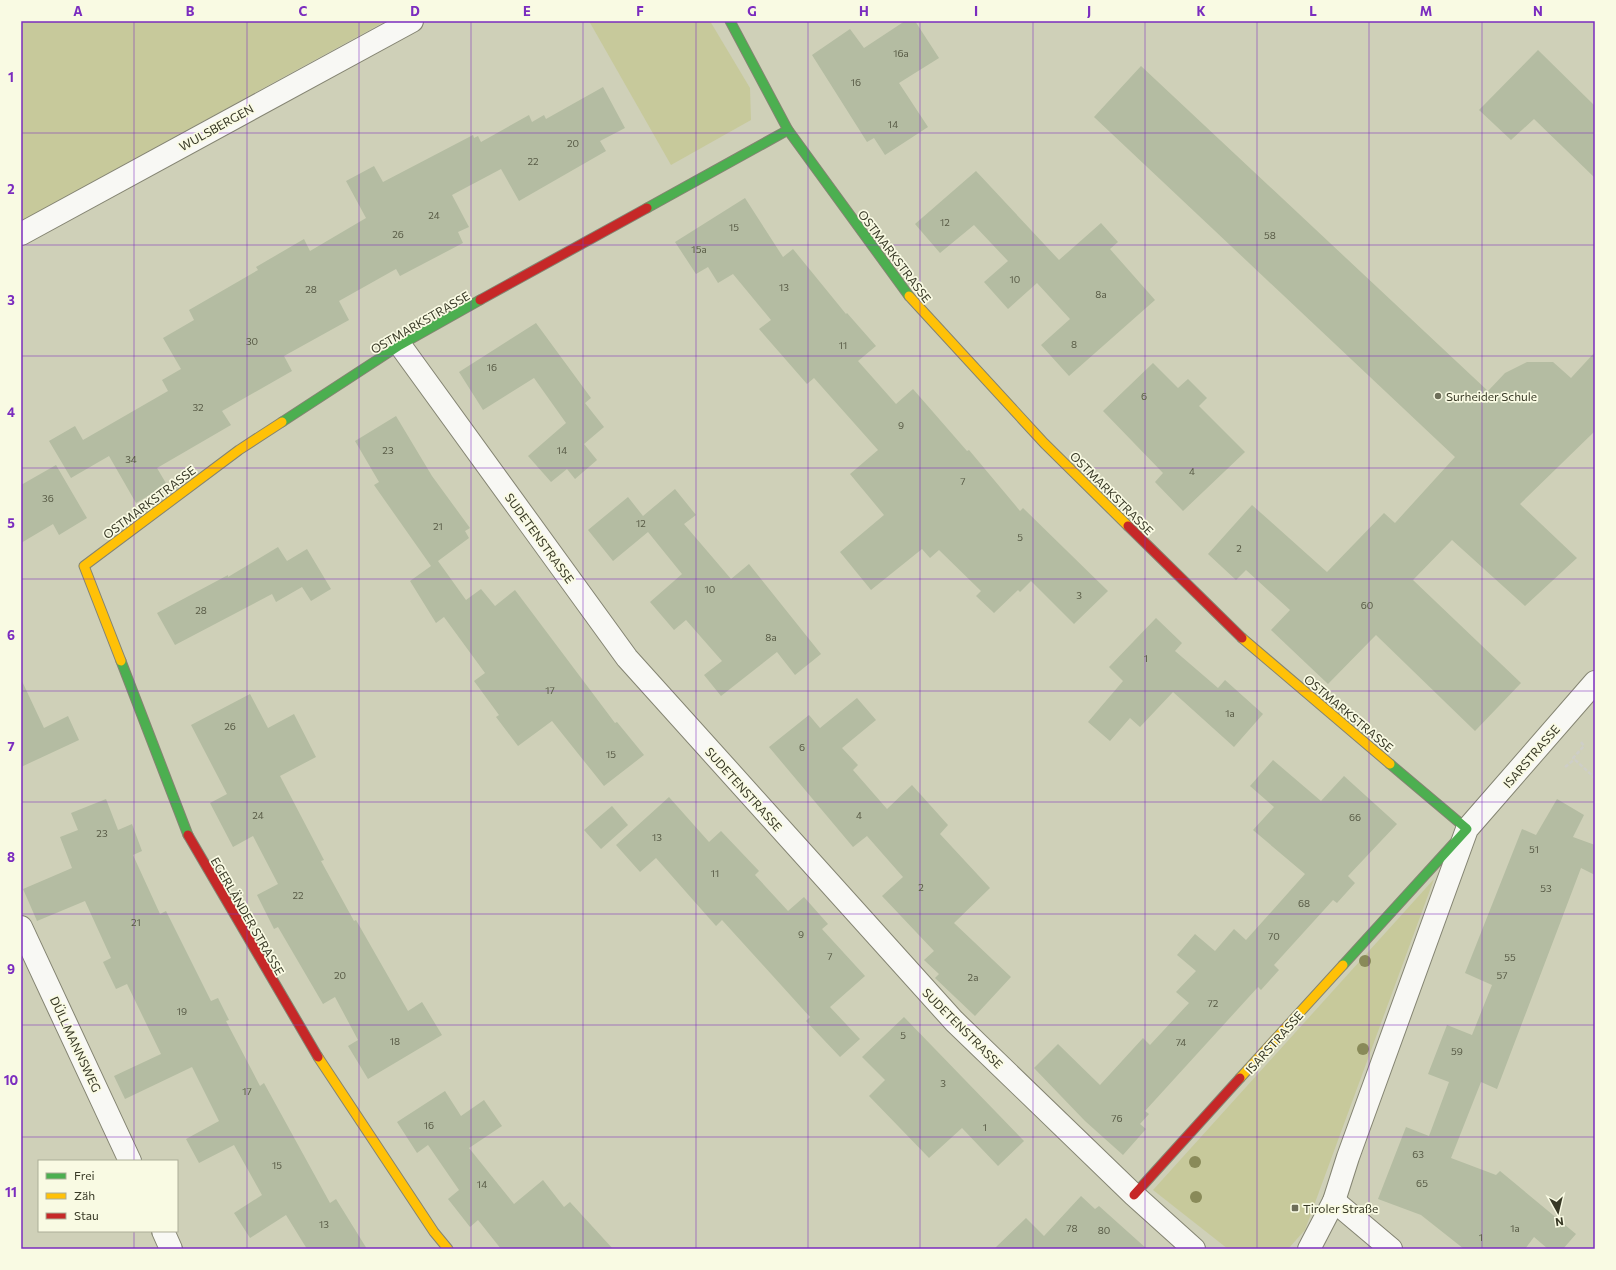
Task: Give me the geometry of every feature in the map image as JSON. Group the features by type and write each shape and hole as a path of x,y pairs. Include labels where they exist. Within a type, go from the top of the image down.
{"street":[{"name":"WULSBERGEN","path":"21,234 412,21"},
{"name":"OSTMARKSTRASSE","path":"730,21 788,130 906,293 1044,443 1248,644 1468,829"},
{"name":"OSTMARKSTRASSE","path":"84,566 238,450 400,345 788,130"},
{"name":"SUDETENSTRASSE","path":"400,345 627,658 954,1021 1134,1194"},
{"name":"EGERLÄNDER STRASSE","path":"84,566 190,840 310,1045 434,1232 448,1249"},
{"name":"ISARSTRASSE","path":"1134,1194 1158,1170 1468,829 1595,682"},
{"name":"ISARSTRASSE","path":"1309,1249 1334,1201 1348,1157 1468,829"},
{"name":"DÜLLMANNSWEG","path":"21,927 130,1160"},
{"path":"1134,1194 1194,1249"},
{"path":"1334,1201 1391,1249"},
{"path":"163,1232 171,1249"}],"path":[{"path":"1566,767 1575,759 1573,758 1584,746 1580,741"},
{"path":"1575,759 1595,778"}],"green space":[{"path":"21,21 386,21 21,221"},
{"path":"589,21 710,21 750,88 751,120 671,165"},
{"path":"1434,879 1305,1230 1288,1249 1228,1249 1153,1190"}],"building":[{"path":"905,21 915,21 939,58 899,83 928,127 885,155 874,138 867,142 812,55 850,29 864,48"},
{"path":"1538,50 1595,106 1595,178 1534,119 1511,140 1479,110"},
{"path":"1141,66 1488,391 1505,373 1527,362 1553,362 1571,378 1595,352 1595,431 1520,504 1577,558 1525,606 1452,540 1413,580 1521,683 1475,731 1376,635 1328,684 1271,630 1290,610 1246,570 1236,580 1208,554 1252,505 1327,572 1384,513 1395,523 1455,457 1094,117"},
{"path":"603,87 625,128 600,141 606,151 519,201 501,169 452,195 469,227 458,232 463,243 400,276 396,269 339,301 349,320 284,356 292,371 222,411 231,425 157,468 167,485 136,503 109,456 71,478 49,441 75,426 83,440 168,391 162,380 181,369 163,338 194,320 189,310 258,270 256,267 304,239 310,251 366,218 346,181 374,166 383,182 473,135 474,138 478,136 481,142 529,115 532,122 544,115 546,119"},
{"path":"976,171 1059,260 1101,223 1118,242 1110,249 1155,300 1069,376 1041,345 1070,319 1037,283 1008,309 984,282 1008,261 974,225 940,253 915,224"},
{"path":"745,198 783,257 793,249 846,314 847,313 876,346 858,361 896,404 913,389 967,451 969,450 1020,511 1023,508 1108,591 1074,624 1031,581 1020,592 1018,590 994,613 976,596 981,591 939,550 930,558 922,549 871,590 840,552 884,515 850,474 878,450 814,378 807,384 759,329 771,320 733,274 718,283 708,267 696,274 675,242"},
{"path":"536,323 591,398 585,403 604,427 584,444 597,460 575,479 567,469 551,482 528,456 566,423 534,378 483,410 459,372"},
{"path":"1153,363 1178,388 1188,379 1207,398 1199,406 1245,452 1183,511 1155,482 1163,473 1103,411"},
{"path":"396,416 432,476 470,528 465,531 469,538 438,561 466,600 481,589 495,606 515,590 615,723 617,722 644,755 604,786 552,721 518,746 496,717 499,715 474,681 485,673 444,617 436,623 410,581 431,566 374,485 379,482 355,441"},
{"path":"56,465 87,518 59,535 53,524 21,543 21,485"},
{"path":"675,489 696,515 684,524 731,579 749,564 821,654 795,675 777,652 721,696 704,675 722,661 686,620 674,630 650,602 682,574 648,532 613,561 588,530 628,497 643,516"},
{"path":"278,547 287,561 307,549 331,589 311,601 302,587 276,602 272,594 175,645 157,613 228,575 228,577"},
{"path":"1156,618 1182,643 1175,651 1218,688 1225,680 1263,714 1234,747 1173,692 1140,727 1130,718 1110,741 1088,722 1123,681 1109,667"},
{"path":"21,679 44,728 68,716 79,740 21,767"},
{"path":"250,694 268,728 294,714 316,757 280,776 324,860 321,861 354,921 356,920 408,1011 422,1002 442,1035 368,1079 348,1046 358,1040 335,997 323,1004 278,927 274,929 257,895 278,884 253,836 233,847 210,803 227,794 191,725"},
{"path":"857,698 876,720 842,748 858,765 853,770 887,809 912,785 948,825 940,834 990,888 954,923 1011,977 975,1016 935,978 939,974 924,960 934,951 882,896 903,877 867,836 853,847 769,747 809,715 820,728"},
{"path":"1273,760 1321,801 1344,776 1397,824 1348,876 1355,883 1337,903 1333,900 1274,965 1279,970 1261,990 1258,987 1145,1111 1149,1114 1140,1124 1146,1129 1123,1155 1085,1121 1034,1068 1058,1044 1100,1085 1143,1038 1150,1045 1189,1003 1176,992 1196,971 1177,955 1195,934 1215,951 1234,929 1246,940 1305,874 1253,830 1274,807 1250,786"},
{"path":"669,797 709,842 721,831 759,871 755,875 788,911 804,897 828,924 822,929 865,976 830,1007 860,1039 840,1057 806,1021 810,1017 722,920 716,926 656,858 640,872 616,845"},
{"path":"106,799 118,830 132,824 142,851 133,855 160,914 166,911 211,1001 218,998 229,1020 226,1021 260,1086 264,1083 330,1203 336,1199 367,1249 307,1249 286,1215 250,1238 234,1213 262,1195 234,1145 199,1163 186,1139 219,1121 192,1067 125,1099 114,1076 161,1054 127,984 116,989 103,962 111,958 85,901 37,921 23,889 72,868 60,837 78,830 71,813"},
{"path":"1557,799 1584,815 1573,837 1595,845 1595,875 1581,868 1497,1089 1481,1082 1451,1158 1496,1175 1500,1171 1576,1234 1563,1249 1548,1249 1534,1237 1525,1249 1464,1249 1421,1215 1378,1199 1406,1127 1429,1136 1449,1082 1428,1074 1447,1025 1472,1035 1492,985 1465,973 1522,829 1536,835"},
{"path":"612,806 628,825 601,849 584,830"},
{"path":"904,1017 1024,1141 998,1166 962,1128 929,1158 869,1096 885,1080 862,1057"},
{"path":"445,1091 461,1116 484,1100 502,1126 469,1148 514,1204 543,1180 564,1207 570,1202 613,1249 501,1249 478,1220 470,1227 448,1199 459,1190 428,1145 417,1153 397,1122"},
{"path":"1081,1196 1095,1209 1099,1206 1147,1249 994,1249 1026,1218 1044,1236"}],"traffic: fast":[{"path":"730,21 788,130 909,296"},
{"path":"647,208 788,130"},
{"path":"282,422 400,345 480,300"},
{"path":"121,661 188,835"},
{"path":"1343,965 1467,829 1390,764"}],"traffic: slow":[{"path":"909,296 1044,443 1128,526"},
{"path":"121,661 84,566 239,450 282,422"},
{"path":"1242,638 1390,764"},
{"path":"1240,1078 1343,965"},
{"path":"318,1057 434,1232 448,1249"}],"traffic: jam":[{"path":"480,300 647,208"},
{"path":"1128,526 1242,638"},
{"path":"188,835 318,1057"},
{"path":"1134,1195 1240,1078"}],"place":[{"name":"Surheider Schule","path":"1438,396"},
{"name":"Tiroler Straße","path":"1295,1208"}]}
